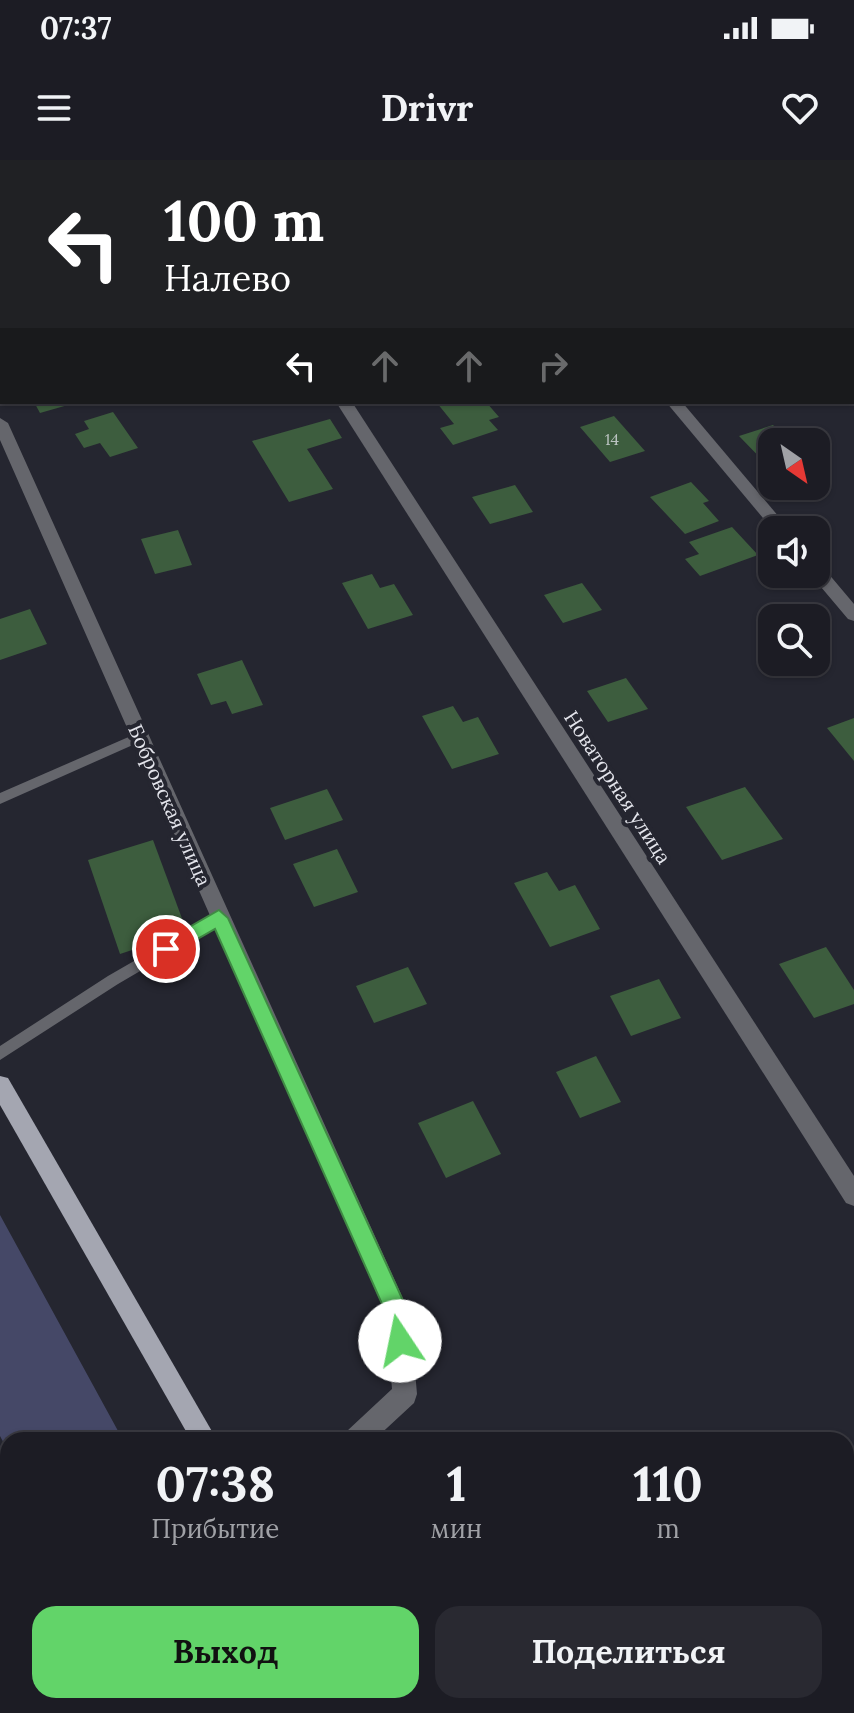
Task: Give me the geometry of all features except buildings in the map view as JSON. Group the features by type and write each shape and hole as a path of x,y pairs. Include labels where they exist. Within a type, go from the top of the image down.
{"main road":[{"path":"0,1085 200,1432"}],"street":[{"name":"Новаторная улица","path":"345,404 854,1196"},
{"path":"676,404 770,516"},
{"name":"Бобровская улица","path":"0,423 398,1314 405,1394 365,1432"},
{"path":"830,587 854,615"}],"lane":[{"path":"0,799 140,737"},
{"path":"0,1054 113,980 219,918"}],"shaded area":[{"path":"0,1215 119,1432 0,1432"}],"route":[{"path":"166,949 219,918 398,1314 400,1341"}]}
